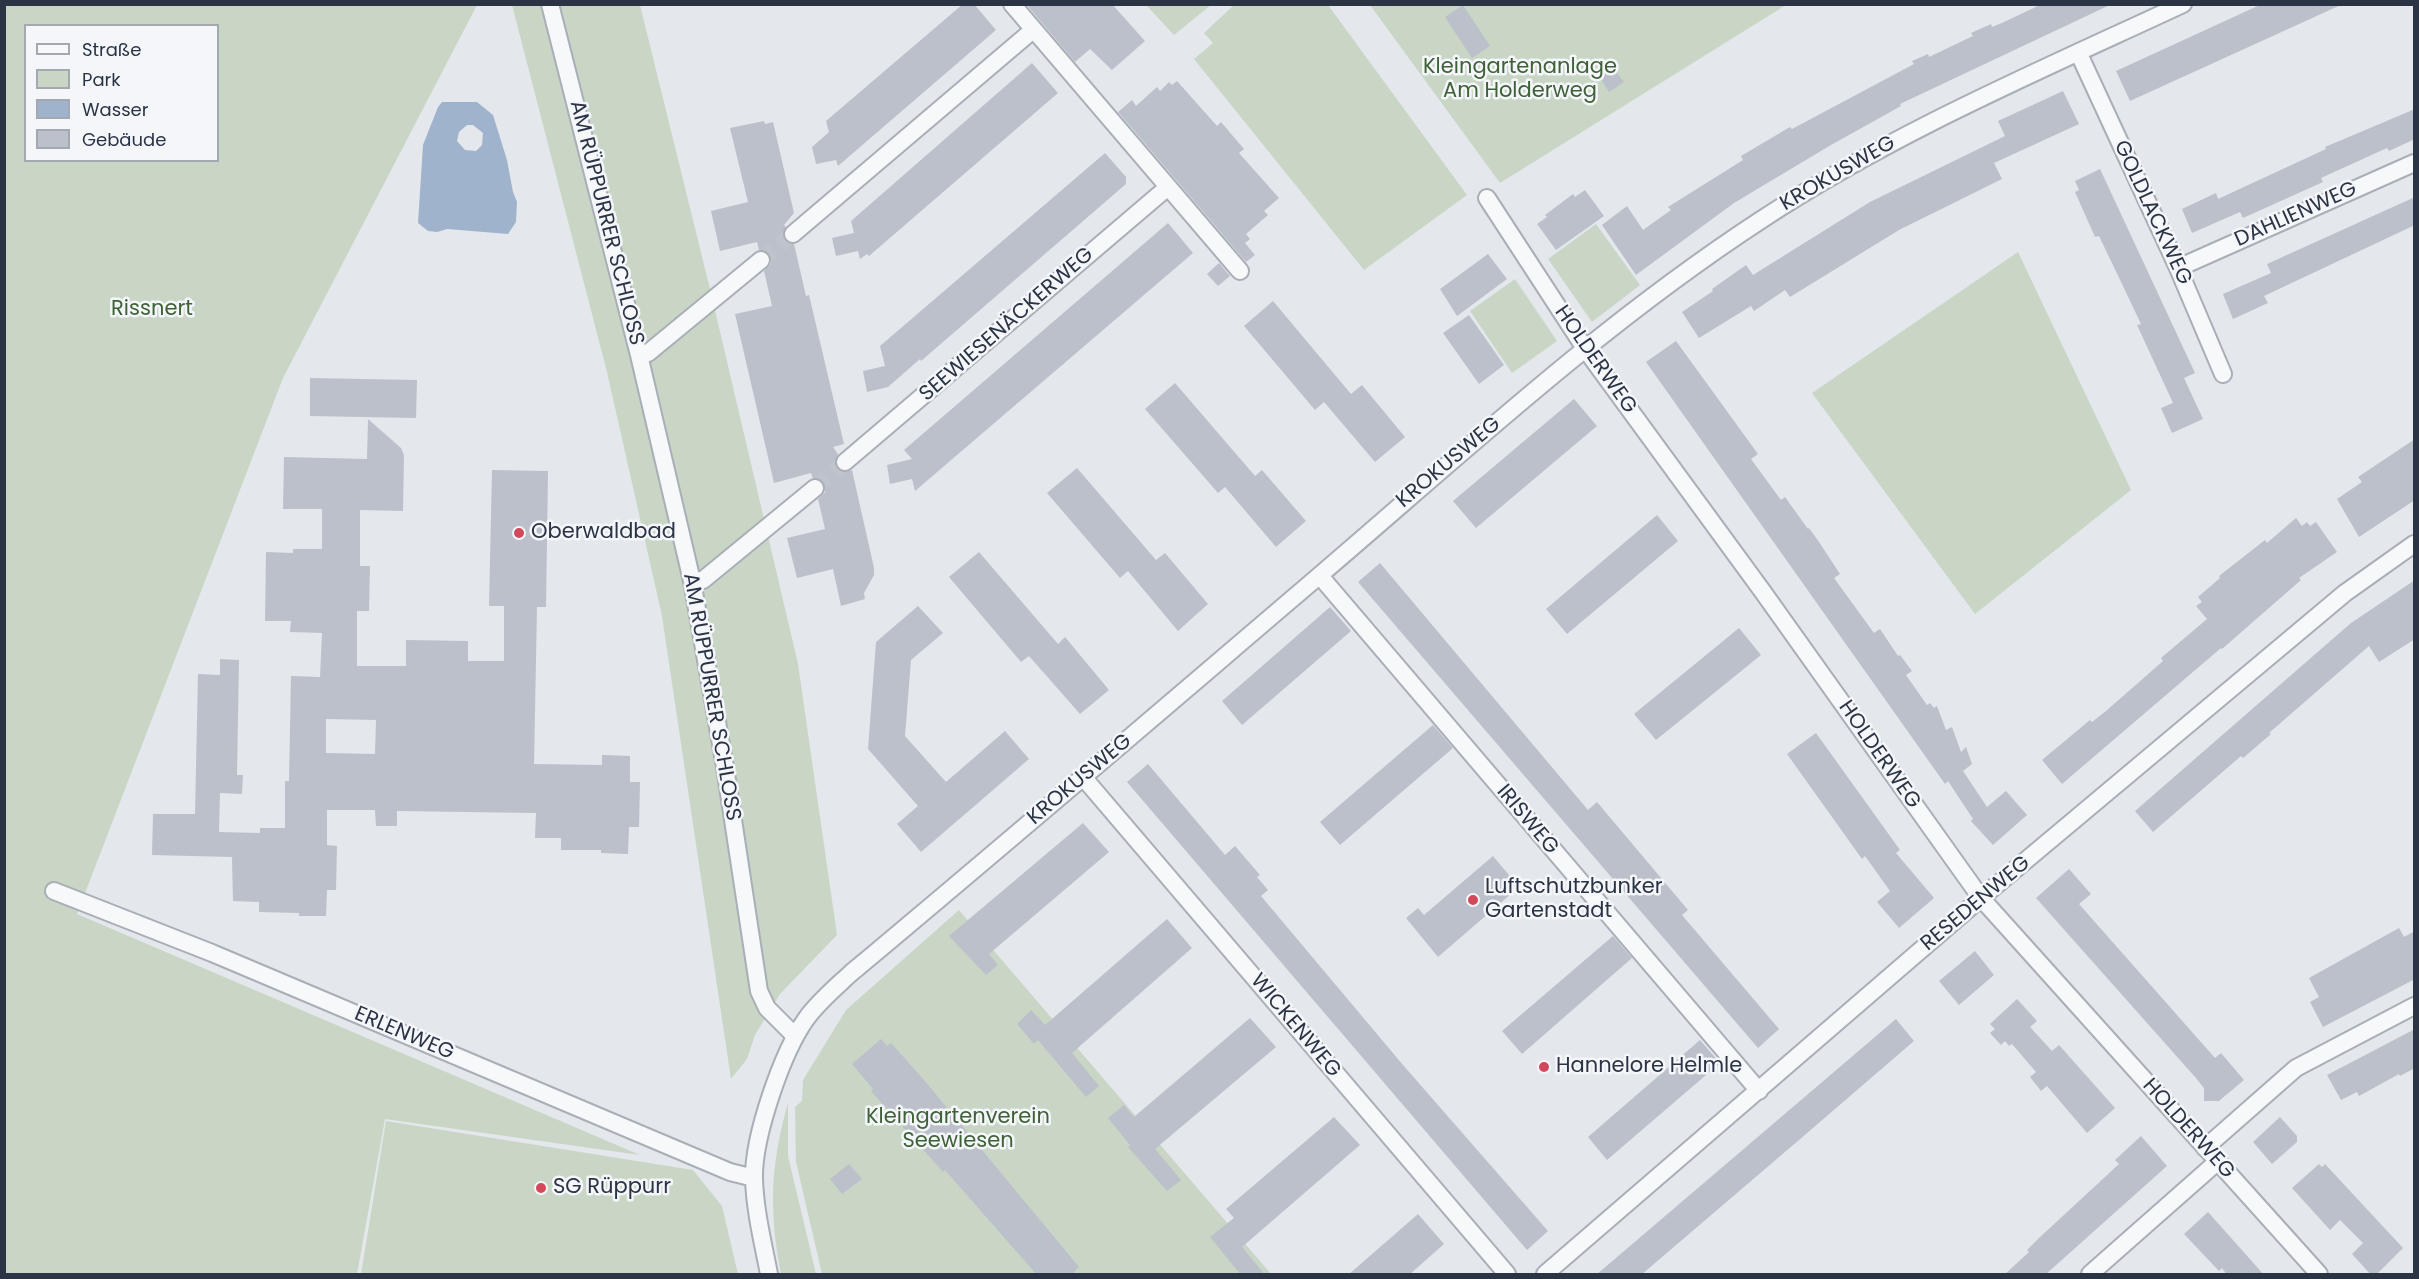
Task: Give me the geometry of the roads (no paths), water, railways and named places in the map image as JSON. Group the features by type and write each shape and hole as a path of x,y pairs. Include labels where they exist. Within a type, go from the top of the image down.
{"street":[{"name":"AM RÜPPURRER SCHLOSS","path":"550,4 639,355 692,581 725,767 757,981 767,1008 795,1036"},
{"path":"1012,4 1240,271"},
{"name":"KROKUSWEG","path":"795,1036 825,997 851,974 1320,576 1518,404 1675,278 1801,194 1915,130 2183,4"},
{"path":"793,234 1033,30"},
{"name":"GOLDLACKWEG","path":"2079,54 2178,268 2223,374"},
{"name":"DAHLIENWEG","path":"2178,268 2415,163"},
{"name":"SEEWIESENÄCKERWEG","path":"845,462 1168,188"},
{"name":"HOLDERWEG","path":"1487,198 1586,350 1763,592 1981,898 2319,1275"},
{"path":"639,355 648,353 761,260"},
{"path":"692,581 702,580 815,488"},
{"name":"RESEDENWEG","path":"1545,1275 1981,898 2008,879 2345,592 2415,544"},
{"name":"IRISWEG","path":"1320,576 1759,1091"},
{"name":"WICKENWEG","path":"1083,777 1508,1275"},
{"name":"ERLENWEG","path":"54,891 222,957 730,1172 754,1178"},
{"path":"2205,1148 2296,1068 2415,1006"},
{"path":"769,1275 754,1178 765,1115 795,1036"},
{"path":"2090,1275 2217,1162"}],"water":[{"path":"442,102 477,102 493,115 517,202 516,222 508,234 447,229 437,232 428,231 418,223 423,145","holes":["467,125 473,125 483,133 482,145 476,151 465,150 457,141 459,132"]}],"tunnel":[{"path":"761,260 793,234"},
{"path":"815,488 845,462"}],"place":[{"name":"Oberwaldbad","path":"519,533"},
{"name":"Luftschutzbunker Gartenstadt","path":"1473,900"},
{"name":"Hannelore Helmle","path":"1544,1067"},
{"name":"SG Rüppurr","path":"541,1188"}],"park label":[{"name":"Kleingartenanlage Am Holderweg","path":"1520,80"},
{"name":"Rissnert","path":"152,310"},
{"name":"Kleingartenverein Seewiesen","path":"958,1130"}]}
